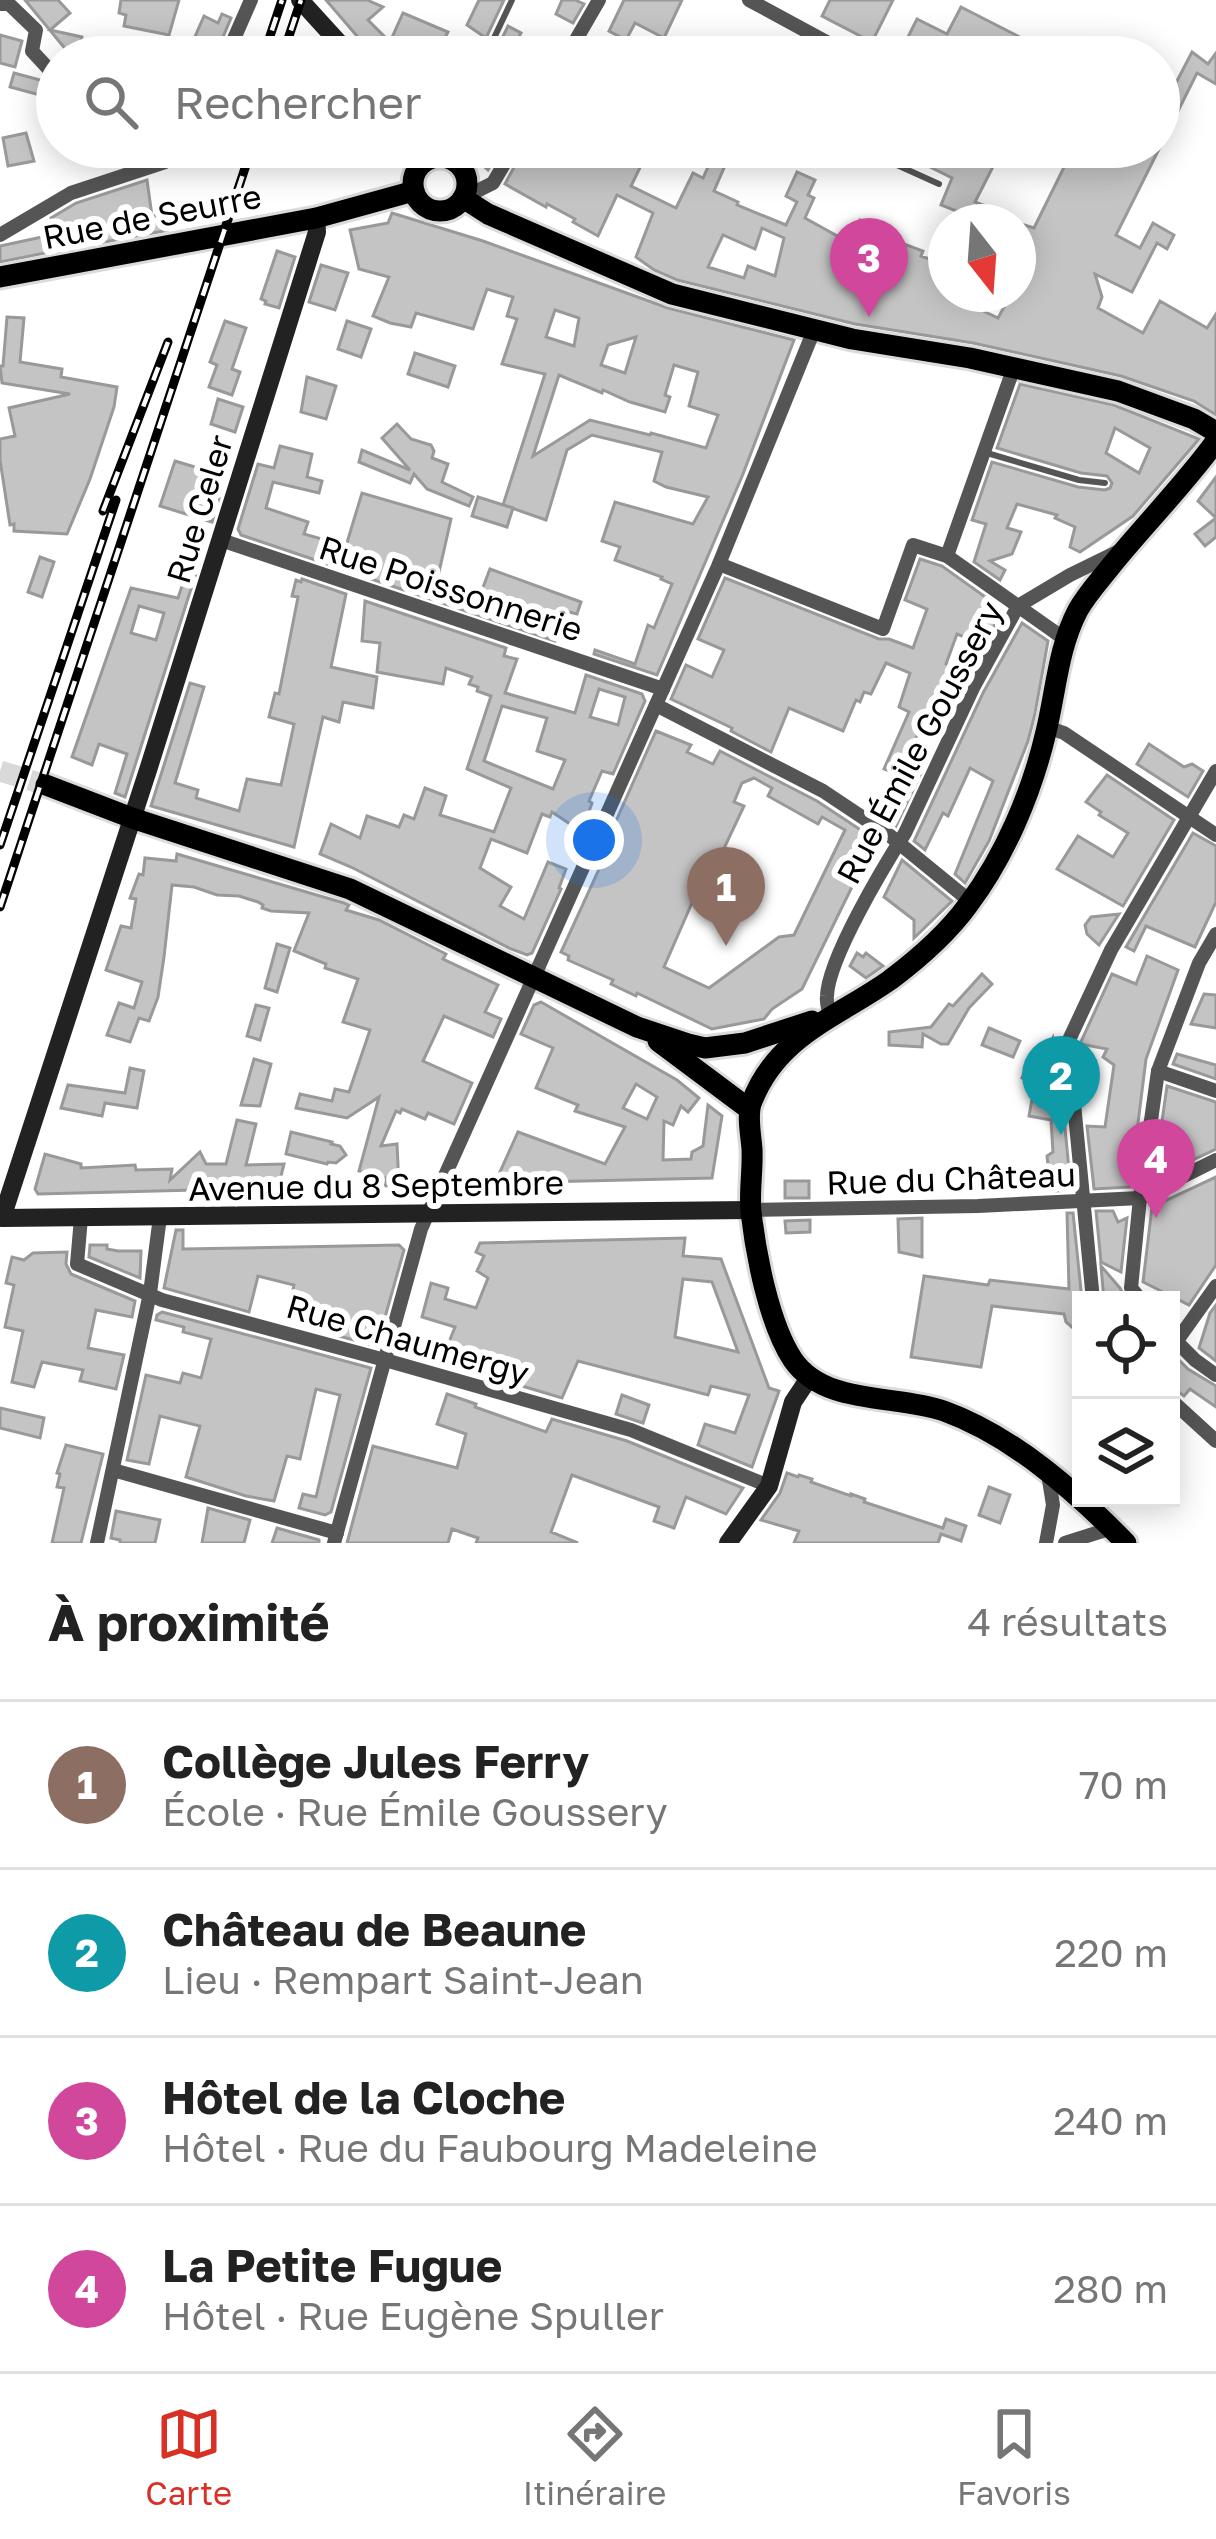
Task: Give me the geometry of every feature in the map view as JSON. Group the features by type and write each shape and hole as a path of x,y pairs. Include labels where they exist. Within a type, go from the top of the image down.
{"main road":[{"path":"419,168 415,191 434,210 448,209 463,198 467,188 460,168"},
{"name":"Rue de Seurre","path":"0,277 316,218 415,191"},
{"path":"463,198 488,214 671,294 814,330 1014,368 1143,399 1194,419 1216,437 1078,610 1066,640 1032,778 1010,833 970,902 946,932 902,970 789,1046 772,1066 749,1109 751,1210 770,1307 792,1358 808,1378 835,1389 943,1410 1004,1442 1119,1536"},
{"path":"46,785 350,889 637,1027 696,1047 758,1040 830,1015"},
{"path":"637,1027 749,1109"}],"street":[{"path":"235,36 250,0"},
{"path":"300,0 333,36"},
{"path":"578,36 599,0"},
{"path":"749,0 815,36"},
{"path":"0,4 9,4 36,30 32,51 36,55"},
{"path":"0,235 71,193 147,168"},
{"path":"463,198 493,183 502,168"},
{"name":"Rue Celer","path":"1,1221 5,1195 221,540 317,232 316,218"},
{"path":"112,1470 336,1538 421,1229 719,564 814,330"},
{"path":"947,556 1014,368"},
{"name":"Rue Poissonnerie","path":"221,540 663,689"},
{"path":"719,564 883,628 913,545 947,556 1066,640"},
{"name":"Rue Émile Goussery","path":"830,1015 826,1000 836,961 1018,605 1126,548"},
{"path":"656,705 823,791 970,902"},
{"path":"1048,727 1064,733 1216,835"},
{"path":"1093,1291 1068,1042 1111,950 1216,771"},
{"path":"1134,1291 1140,1198 1158,1071 1198,963 1216,934"},
{"path":"1158,1071 1216,1091"},
{"name":"Rue du Château","path":"751,1210 1140,1198 1216,1160"},
{"name":"Avenue du 8 Septembre","path":"1,1221 751,1210"},
{"path":"97,1543 150,1293 160,1217"},
{"name":"Rue Chaumergy","path":"81,1218 76,1264 150,1293 631,1430 769,1486"},
{"path":"1180,1330 1216,1286"},
{"path":"1180,1346 1216,1375"},
{"path":"728,1543 769,1486 793,1402 808,1378"},
{"path":"1180,1408 1216,1441"},
{"path":"1046,1543 1052,1504 1048,1474"},
{"path":"1065,1543 1119,1536"}],"lane":[{"path":"495,36 512,0"},
{"path":"903,168 939,184"},
{"path":"984,452 1079,480 1106,483"}],"building":[{"path":"25,0 58,0 70,13 50,30 77,36 55,36"},
{"path":"121,0 179,0 169,35 124,26"},
{"path":"326,0 367,0 383,7 368,20 384,36 357,36"},
{"path":"479,0 504,0 487,36 467,25"},
{"path":"562,0 584,4 573,23 556,14"},
{"path":"624,0 682,0 665,36 635,23 628,36 609,31"},
{"path":"830,0 893,0 875,36 860,36 822,16"},
{"path":"961,7 1018,36 908,36 917,19 947,34"},
{"path":"403,13 448,32 446,36 393,36"},
{"path":"222,14 231,18 223,36 195,36 204,16 218,23"},
{"path":"508,26 521,33 520,36 503,36"},
{"path":"0,35 22,41 15,67 0,63"},
{"path":"1192,52 1208,64 1216,53 1216,84 1197,73 1180,107 1180,75"},
{"path":"14,73 36,79 36,94 10,87"},
{"path":"26,133 34,161 8,166 3,138"},
{"path":"514,168 640,168 631,186 676,208 693,173 703,178 708,168 724,168 714,191 786,225 797,202 786,196 797,172 815,180 808,195 814,198 805,218 850,243 860,220 879,229 877,234 923,251 921,256 928,259 928,312 986,312 998,318 1001,312 1036,312 1036,224 1064,168 1150,168 1116,235 1140,248 1153,223 1174,235 1167,249 1157,243 1132,292 1095,274 1102,297 1098,308 1143,333 1160,301 1207,328 1216,314 1216,415 1194,401 1121,376 973,343 855,324 677,280 636,257 653,213 617,195 598,236 573,222 575,219 505,184","holes":["762,228 784,238 775,276 748,266 744,278 708,267 723,235 755,249"]},
{"path":"932,168 992,168 975,202 980,204 941,204 952,178"},
{"path":"147,180 152,216 166,213 169,230 99,243 90,220 56,240 51,218 76,203"},
{"path":"392,213 668,308 794,340 657,675 594,654 595,650 635,664 648,625 654,628 672,584 615,560 620,547 602,541 615,502 693,524 708,497 654,481 662,452 592,435 567,450 546,520 503,505 545,374 502,364 517,319 507,316 513,297 487,289 473,329 416,313 411,327 373,316 389,277 359,269 350,230 388,223","holes":["555,310 579,318 574,346 546,337","636,337 625,373 601,365 608,345","674,365 698,372 689,406 718,415 706,448 590,420 533,456 559,375 665,412 670,397 665,395"]},
{"path":"42,237 50,252 0,262 0,246"},
{"path":"277,251 295,257 279,308 261,299"},
{"path":"321,265 348,273 335,310 309,302"},
{"path":"7,317 24,318 20,362 62,369 61,377 117,387 90,479 67,534 14,531 14,524 10,525 0,460 0,439 15,436 9,408 70,394 2,383"},
{"path":"225,321 246,328 232,369 240,372 232,395 209,387 217,365 210,362"},
{"path":"347,321 371,329 361,357 338,349"},
{"path":"415,353 455,366 448,387 408,374"},
{"path":"307,377 336,386 326,419 301,412"},
{"path":"1020,384 1114,405 1199,439 1133,516 1080,552 1070,547 1075,527 1055,518 1057,515 1017,504 1007,528 1021,532 1012,554 990,561 1005,570 1000,580 974,562 986,524 972,520 992,462 1078,487 1105,490 1112,483 1107,476 997,448","holes":["1115,428 1150,448 1139,473 1106,453"]},
{"path":"218,399 243,407 235,432 211,424"},
{"path":"397,424 411,439 431,445 432,458 448,464 442,482 473,497 469,506 427,489 414,474 410,483 359,462 362,450 410,470 382,438"},
{"path":"280,446 312,454 307,477 322,481 319,493 273,482 266,508 308,522 304,534 346,546 362,493 451,519 437,581 480,595 490,569 581,602 577,614 565,611 555,641 368,578 369,559 354,556 351,572 241,535 238,529 258,464 274,468"},
{"path":"175,461 205,470 198,492 219,498 212,522 160,506"},
{"path":"1216,477 1216,518 1198,501"},
{"path":"478,497 513,508 507,527 472,516"},
{"path":"1216,518 1216,537 1205,546 1195,534"},
{"path":"187,547 203,551 125,797 115,793 127,754 99,744 92,765 72,757 131,588 178,598 188,568 181,566","holes":["139,606 164,613 156,640 131,633"]},
{"path":"40,557 54,562 42,597 28,592"},
{"path":"920,559 942,566 991,601 992,611 1000,615 984,645 957,634 946,664 968,674 942,727 925,719 911,748 929,756 896,826 886,819 900,795 893,792 900,775 884,769 909,712 899,707 910,673 886,663 871,694 864,692 860,702 856,700 843,731 789,708 771,752 671,699 686,665 712,677 724,650 698,639 725,578 913,648 927,609 905,600"},
{"path":"296,580 346,594 331,667 377,677 373,708 343,702 339,722 323,717 294,847 151,806 190,683 204,687 175,783 198,790 196,798 239,811 247,779 281,785 294,724 269,717 275,693 279,694 298,597 292,596"},
{"path":"365,601 506,648 504,656 517,659 505,693 575,713 586,675 642,694 645,701 613,774 602,771 589,801 586,820 591,822 582,842 568,836 573,826 552,812 550,817 542,814 527,853 491,839 480,868 511,887 500,906 524,919 548,862 566,869 532,953 511,949 320,854 331,824 360,838 367,816 399,827 404,815 414,819 425,788 446,796 440,815 494,832 511,788 467,769 491,696 469,684 472,677 446,668 443,684 377,672 380,643 362,641","holes":["599,689 625,697 618,725 590,717","502,706 547,718 537,751 565,760 553,789 484,761"]},
{"path":"1022,623 1048,641 1035,714 989,841 965,883 955,874 993,781 970,768 948,816 943,813 925,850 914,841 983,693"},
{"path":"656,731 691,745 687,752 713,764 720,751 817,801 882,844 871,848 802,989 764,1019 712,1029 611,984 613,980 568,960 561,952 616,832 612,830","holes":["754,778 772,788 768,796 818,824 822,817 845,830 794,935 779,937 709,988 664,967 705,873 711,876 744,806 734,802 742,783"]},
{"path":"1149,744 1184,767 1192,764 1203,771 1188,797 1137,764"},
{"path":"1107,775 1174,820 1123,906 1057,869 1078,836 1113,857 1128,833 1086,802"},
{"path":"1193,833 1216,846 1216,902 1195,947 1146,926 1134,951 1126,947"},
{"path":"177,854 349,905 346,910 379,920 498,985 485,1012 501,1019 493,1037 444,1016 423,1061 472,1083 454,1124 428,1113 425,1119 396,1111 381,1146 397,1144 399,1186 385,1186 386,1178 359,1171 379,1097 347,1118 296,1108 300,1094 332,1101 335,1089 349,1092 370,1030 343,1022 358,979 294,951 309,913 271,911 239,896 172,885 158,997 149,1021 139,1018 130,1042 107,1035 119,1003 134,1008 142,982 106,970 121,926 131,928 136,899 130,898 139,874 143,875 145,858 176,861"},
{"path":"902,860 952,901 914,938 914,920 884,897"},
{"path":"1119,914 1099,945 1087,934 1085,925 1091,917"},
{"path":"277,944 290,948 277,992 265,988"},
{"path":"857,953 863,957 866,953 883,966 866,978 850,966"},
{"path":"1147,956 1178,970 1146,1059 1130,1187 1094,1189 1087,1126 1105,1127 1114,1065 1103,1057 1107,1049 1080,1044 1112,974 1136,984"},
{"path":"982,974 992,984 969,1008 948,1044 923,1034 922,1047 889,1045 889,1032 931,1027"},
{"path":"1204,994 1216,995 1216,1028 1191,1024"},
{"path":"541,1002 677,1080 699,1098 688,1112 681,1106 673,1125 664,1121 663,1160 691,1159 692,1152 703,1146 708,1105 722,1116 712,1178 495,1183 518,1132 605,1164 625,1127 575,1111 578,1105 536,1088 553,1048 521,1034 534,1005","holes":["636,1084 657,1097 647,1119 623,1108"]},
{"path":"256,1005 269,1008 260,1040 247,1036"},
{"path":"989,1028 1020,1041 1013,1057 982,1045"},
{"path":"1053,1038 1071,1190 1056,1191 1054,1166 1048,1165 1047,1156 1053,1152 1051,1120 1029,1116 1035,1083 1022,1078 1029,1061 1042,1066"},
{"path":"1177,1054 1216,1065 1216,1079 1173,1064"},
{"path":"254,1059 271,1064 260,1106 241,1105"},
{"path":"130,1068 144,1071 137,1108 105,1103 102,1116 61,1108 68,1085 125,1093"},
{"path":"1167,1086 1216,1102 1216,1149 1154,1178"},
{"path":"237,1120 256,1124 246,1165 284,1164 278,1188 38,1194 35,1189 45,1154 81,1164 81,1168 172,1169 170,1180 200,1152 206,1164 226,1164"},
{"path":"291,1132 332,1142 346,1155 327,1164 286,1154"},
{"path":"1216,1177 1216,1265 1189,1305 1180,1300 1180,1291 1161,1291 1143,1282 1152,1207"},
{"path":"785,1181 809,1181 809,1198 785,1198"},
{"path":"1096,1211 1113,1211 1118,1222 1127,1218 1121,1272 1101,1262"},
{"path":"1067,1213 1073,1213 1081,1291 1072,1291 1072,1327 1064,1314 992,1306 981,1367 911,1357 924,1276 1069,1289"},
{"path":"922,1218 922,1257 899,1252 898,1219"},
{"path":"810,1220 810,1232 786,1233 785,1221"},
{"path":"176,1230 183,1230 183,1249 399,1245 404,1250 378,1342 372,1345 335,1335 340,1315 290,1302 294,1285 258,1276 249,1312 164,1288"},
{"path":"685,1238 683,1256 721,1259 769,1388 779,1391 752,1467 698,1445 705,1424 735,1433 749,1395 711,1386 708,1395 578,1361 562,1398 441,1362 455,1327 422,1317 431,1283 448,1288 445,1299 476,1308 488,1278 477,1271 484,1256 476,1252 480,1243","holes":["683,1279 712,1282 738,1352 675,1337"]},
{"path":"90,1245 141,1251 140,1278 89,1257"},
{"path":"67,1252 71,1274 135,1301 132,1317 96,1310 88,1348 124,1355 116,1389 80,1381 83,1370 42,1362 34,1387 12,1382 23,1331 5,1327 14,1285 6,1283 12,1257 24,1260 33,1253"},
{"path":"1101,1266 1122,1291 1103,1291"},
{"path":"1216,1305 1216,1361 1199,1348"},
{"path":"162,1312 371,1368 331,1512 325,1515 299,1508 303,1494 316,1497 340,1395 316,1389 300,1459 287,1456 274,1501 186,1477 200,1426 160,1416 149,1464 127,1460 146,1375 180,1383 183,1373 201,1378 211,1339 156,1320"},
{"path":"1180,1361 1216,1386 1216,1407 1190,1389 1184,1396 1180,1393"},
{"path":"447,1394 546,1432 552,1419 627,1441 743,1488 726,1514 686,1497 674,1528 654,1521 659,1507 572,1475 551,1532 578,1543 476,1543 478,1538 452,1529 448,1543 347,1543 373,1446 457,1468 466,1434 437,1424"},
{"path":"622,1395 649,1405 643,1423 616,1414"},
{"path":"0,1408 44,1418 40,1438 0,1428"},
{"path":"66,1445 103,1454 81,1543 52,1543 64,1488 57,1487 57,1473"},
{"path":"787,1473 943,1528 946,1519 966,1526 961,1541 941,1534 938,1543 794,1543 799,1531 761,1520"},
{"path":"989,1487 1010,1495 1000,1523 979,1515"},
{"path":"208,1508 250,1520 244,1543 202,1543"},
{"path":"116,1511 160,1520 155,1543 120,1543 111,1538"},
{"path":"277,1528 319,1540 319,1543 272,1543"}],"tunnel":[{"path":"0,771 46,785"}],"railway":[{"path":"270,36 282,0"},
{"path":"289,36 301,0"},
{"path":"0,907 245,168"},
{"path":"103,511 168,342"},
{"path":"0,845 116,500"}],"place":[{"name":"Hôtel de la Cloche","path":"869,317"},
{"name":"Collège Jules Ferry","path":"726,946"},
{"name":"Château de Beaune","path":"1061,1135"},
{"name":"La Petite Fugue","path":"1156,1218"}]}
